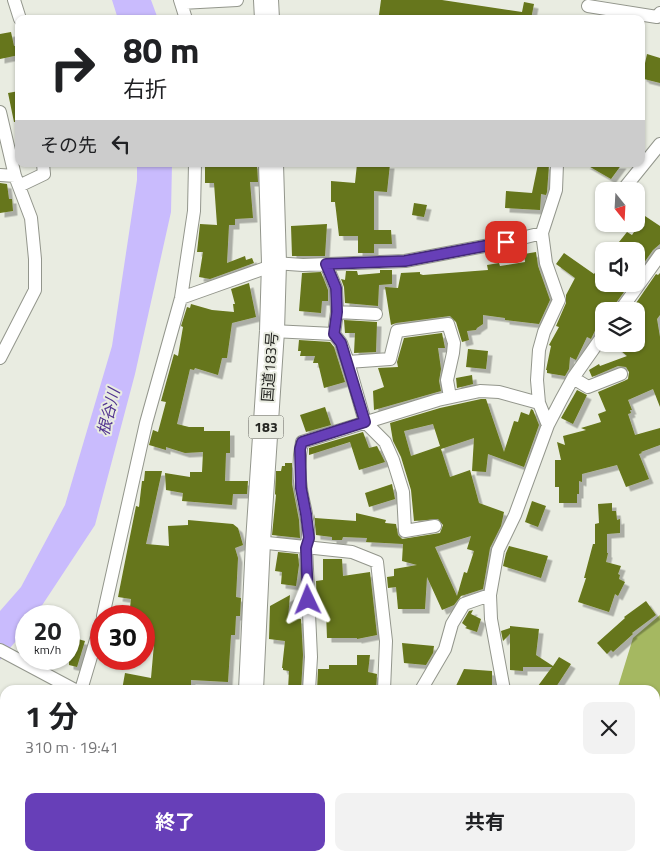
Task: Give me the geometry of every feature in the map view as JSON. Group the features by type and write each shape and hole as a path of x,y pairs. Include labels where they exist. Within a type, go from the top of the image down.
{"highway":[{"path":"266,0 267,15"},
{"name":"国道183号","path":"251,685 258,542 272,331 274,264 271,167"}],"street":[{"path":"14,0 19,15"},
{"path":"185,15 181,1 237,0"},
{"path":"589,8 642,15"},
{"path":"645,15 657,17 660,12"},
{"path":"0,112 17,181 31,218 36,259 34,290 0,358"},
{"path":"645,163 660,144"},
{"path":"0,175 17,181 44,174 43,167"},
{"path":"105,605 146,424 182,298 194,211 195,167"},
{"path":"548,425 539,403 537,380 538,350 544,332 560,300 546,263 542,233 556,190 557,167"},
{"path":"629,182 641,167"},
{"path":"182,298 274,264 405,261 506,242 542,233"},
{"path":"627,302 660,256"},
{"path":"326,264 336,288 337,312 334,334 341,343 348,362 365,422 385,442 393,460 403,492 405,531 435,526"},
{"path":"337,312 376,314"},
{"path":"348,362 390,358 397,331 448,324 454,343 447,380 450,397"},
{"path":"272,331 334,334"},
{"path":"503,685 490,619 490,595 498,550 515,515 548,425 573,378 595,347"},
{"path":"573,378 588,387 621,374"},
{"path":"309,685 311,657 306,548 309,538 300,476 302,442 450,397 480,390 508,394 539,403"},
{"path":"258,542 352,552 377,562 386,641 384,685"},
{"path":"424,685 445,649 452,624 464,604 490,595"},
{"path":"0,650 44,673 72,685"},
{"path":"83,685 90,661"}],"green space":[{"path":"660,615 660,685 619,685 633,638"}],"water":[{"path":"112,0 151,0 157,15 117,15"},
{"name":"根谷川","path":"137,167 172,167 171,212 135,374 95,525 42,605 15,605 15,642 0,660 0,611 21,587 65,505 112,346 137,180"}],"building":[{"path":"381,0 442,0 522,12 524,2 534,4 532,15 379,15"},
{"path":"11,32 15,46 15,56 0,59 0,34"},
{"path":"647,54 660,58 660,83 645,79"},
{"path":"15,92 15,122 14,122 8,93"},
{"path":"205,167 257,167 258,182 250,182 253,218 235,219 235,225 229,225 227,263 245,256 246,260 252,258 254,263 210,279 199,277 203,252 197,252 200,224 217,225 214,183 205,183"},
{"path":"357,167 390,167 387,192 374,191 374,230 391,230 392,244 374,244 374,253 358,253 358,236 339,236 335,202 331,202 331,181 355,183"},
{"path":"537,167 549,167 547,192 546,195 541,194 540,210 505,208 506,191 532,193"},
{"path":"590,167 620,167 611,179"},
{"path":"0,183 7,184 9,199 12,199 13,211 0,213"},
{"path":"414,203 427,205 424,217 412,215"},
{"path":"645,216 660,226 660,244 645,261 645,242 619,242 627,232 632,235 634,232 645,232"},
{"path":"327,224 325,256 292,256 291,226"},
{"path":"536,252 538,266 550,300 539,324 483,315 483,324 476,330 467,331 469,340 462,342 456,322 450,316 391,325 385,287 398,288 401,273 420,272 423,275 488,270 487,265 499,263 500,266 525,262 524,254"},
{"path":"564,253 594,274 595,273 595,292 624,292 617,302 595,302 595,331 591,339 587,337 576,360 570,357 569,369 565,376 547,373 546,370 551,346 549,345 559,327 556,326 566,303 566,295 575,278 556,264"},
{"path":"380,270 392,270 392,284 379,285 378,306 345,303 344,287 341,279 345,280 346,271 357,271 358,275 380,273"},
{"path":"321,272 328,290 328,301 322,301 321,313 299,311 302,273"},
{"path":"660,273 660,315 657,319 660,337 660,407 653,389 628,400 632,410 628,414 635,435 660,428 660,445 639,454 649,479 626,487 617,465 582,474 582,482 579,481 577,503 559,503 559,487 555,487 555,460 561,460 557,442 565,445 563,436 586,430 581,428 601,422 598,414 606,411 598,392 628,379 629,372 626,367 618,366 592,377 589,370 599,364 600,366 627,356 622,352 645,352 645,302 637,302 656,274"},
{"path":"249,283 256,317 232,323 227,358 222,358 218,375 195,368 194,370 190,369 177,424 189,427 204,427 204,431 230,431 230,453 226,453 225,481 248,481 247,494 233,494 232,505 182,501 183,493 166,490 165,473 190,477 190,472 202,472 203,452 185,453 166,447 166,450 149,445 153,430 158,432 166,402 161,401 174,354 178,356 183,327 181,326 187,307 190,308 191,304 212,310 234,312 233,304 235,304 231,289"},
{"path":"344,320 377,322 376,352 354,353 355,333 345,333"},
{"path":"442,333 445,348 438,348 441,369 439,381 441,391 374,410 373,391 384,387 378,368 398,367 397,362 404,338"},
{"path":"299,340 330,342 334,347 345,382 324,388 318,363 313,363 315,356 300,356 301,351 298,351"},
{"path":"468,349 488,351 486,369 466,367"},
{"path":"472,375 473,384 457,388 456,378"},
{"path":"577,390 587,395 573,424 561,418"},
{"path":"486,399 504,452 514,421 518,422 521,412 529,415 531,409 533,410 539,425 524,467 488,454 486,472 472,471 474,438 441,449 433,424 404,431 411,456 440,446 450,477 470,470 479,503 504,512 501,526 490,548 483,589 461,596 454,605 442,610 427,577 425,609 398,609 396,587 388,588 387,577 394,576 394,569 417,565 402,561 403,544 366,542 367,538 343,537 342,540 332,540 332,537 316,535 314,514 315,518 356,521 356,513 386,520 385,523 396,524 398,535 402,539 440,533 443,525 438,519 414,521 411,490 401,457 393,441 390,423 440,408","holes":["471,536 467,549 474,551 467,573 464,572 457,596 435,547"]},
{"path":"325,407 331,425 306,432 300,415"},
{"path":"363,432 369,448 377,446 385,462 359,470 350,442 309,455 309,448"},
{"path":"285,463 292,463 292,484 299,520 300,538 272,535 276,471 281,471"},
{"path":"145,471 162,471 146,544 169,546 168,526 188,525 188,520 233,524 238,528 243,545 235,548 238,558 236,597 241,598 240,616 236,616 235,635 231,635 228,682 191,680 191,685 123,685 125,673 151,678 152,670 155,670 155,605 130,605 131,599 118,597 136,506 139,507 142,481 144,481"},
{"path":"392,484 395,499 369,507 365,493"},
{"path":"532,501 546,506 538,527 525,522"},
{"path":"612,503 612,511 616,511 617,520 620,519 620,533 607,534 608,553 606,562 621,566 618,574 620,575 619,579 625,582 618,596 615,594 609,612 578,602 586,578 584,578 593,544 595,544 595,524 599,523 598,504"},
{"path":"509,546 548,556 541,578 503,566"},
{"path":"278,552 298,554 299,565 296,586 281,584 282,572 275,571"},
{"path":"323,559 342,559 343,576 370,572 377,635 357,639 327,638 326,612 317,612 316,581 323,580"},
{"path":"290,595 288,618 301,619 303,655 301,685 288,685 289,671 282,668 285,641 269,639 270,606"},
{"path":"646,601 656,615 632,633 613,652 611,650 607,654 597,643 624,617"},
{"path":"473,610 471,614 481,619 477,632 465,628 467,627 462,623 469,611"},
{"path":"510,626 539,629 536,655 553,666 559,657 571,664 557,685 539,685 552,667 523,667 523,671 510,670 510,634 503,641 501,631 510,628"},
{"path":"80,640 85,641 80,657"},
{"path":"402,643 434,646 433,653 426,665 404,663"},
{"path":"357,655 370,655 368,672 377,674 376,685 317,685 318,669 329,669 329,665 357,665"},
{"path":"464,669 492,671 492,685 456,685"}],"route":[{"path":"308,600 306,548 309,538 300,476 300,449 302,442 365,422 348,362 341,343 334,334 337,312 336,288 326,264 405,261 506,242"}]}
